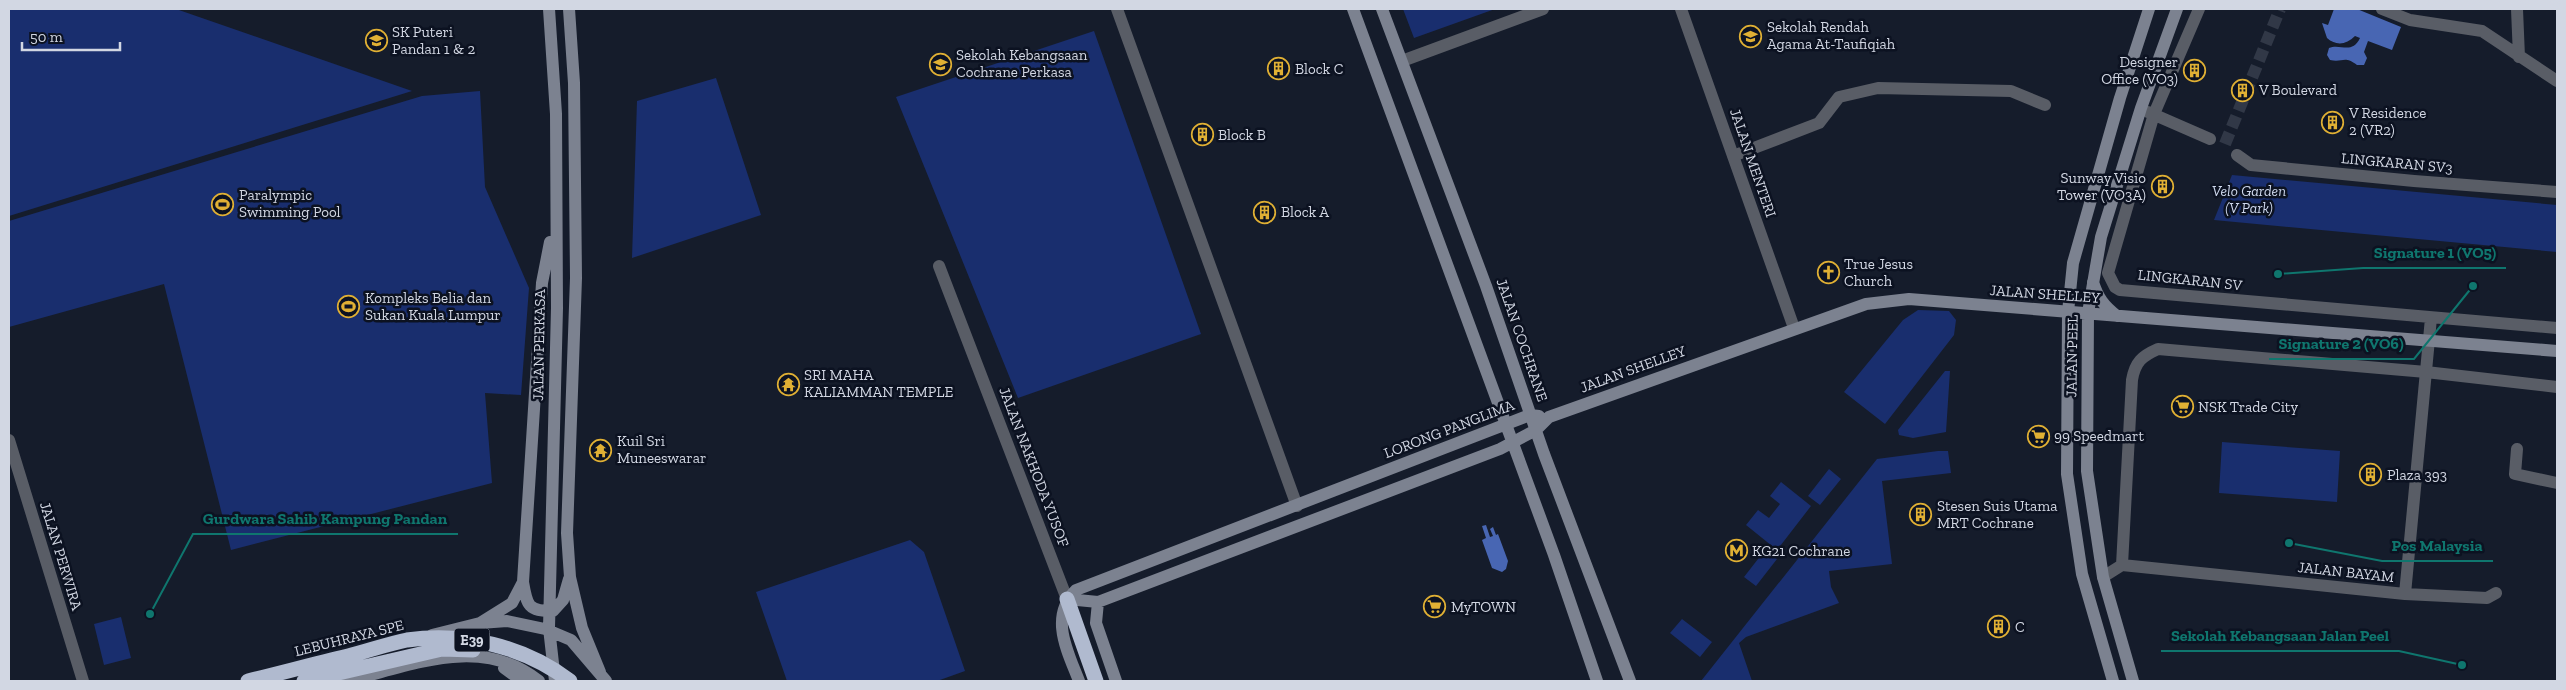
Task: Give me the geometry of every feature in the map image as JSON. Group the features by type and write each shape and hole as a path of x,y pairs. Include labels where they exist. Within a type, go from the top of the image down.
{"highway":[{"path":"1067,599 1096,681"},
{"name":"LEBUHRAYA SPE","path":"248,681 386,645 441,638 468,640 508,649 546,666 570,681"},
{"name":"LEBUHRAYA SPE","path":"304,681 442,649 457,649 502,655 536,668 556,681"}],"street":[{"name":"JALAN PERKASA","path":"549,9 556,114 555,221 557,308 549,628 556,681"},
{"path":"569,9 574,83 576,278 567,533 570,577 582,628 603,677"},
{"path":"1117,9 1297,506"},
{"path":"1353,9 1513,442 1597,681"},
{"name":"JALAN COCHRANE","path":"1382,9 1486,286 1530,415 1630,681"},
{"path":"1402,61 1543,9"},
{"name":"JALAN MENTERI","path":"1681,9 1794,328"},
{"name":"JALAN PEEL","path":"2113,681 2082,574 2067,474 2068,312 2073,262 2149,9"},
{"name":"JALAN PEEL","path":"2133,681 2103,577 2087,471 2088,313 2092,279 2101,237 2141,108 2177,9"},
{"name":"LINGKARAN SV","path":"2199,9 2154,114 2108,273 2115,287 2120,290 2194,298 2557,328"},
{"path":"2382,9 2410,20 2482,31 2557,81"},
{"path":"2517,9 2519,57"},
{"path":"1733,156 1819,122 1839,97 1878,88 2011,91 2044,104"},
{"path":"2141,108 2210,138"},
{"name":"LINGKARAN SV3","path":"2238,155 2251,165 2414,181 2557,192"},
{"path":"2098,176 2118,183"},
{"path":"555,221 542,283 523,582 526,597 532,608 536,611 553,611 563,600 570,577"},
{"name":"JALAN NAKHODA YUSOF","path":"939,266 1067,599"},
{"path":"2092,279 2097,294 2106,307 2117,316"},
{"name":"JALAN SHELLEY","path":"1549,417 1794,328 1866,304 1909,299 2557,352"},
{"name":"JALAN BAYAM","path":"2122,565 2405,594 2431,318"},
{"path":"2103,577 2122,565 2132,380 2139,359 2158,350 2426,372 2557,387"},
{"name":"LORONG PANGLIMA","path":"1067,599 1076,590 1091,583 1297,506 1506,424 1530,415 1549,417"},
{"path":"1078,681 1062,636 1061,615 1067,599 1097,606 1513,442 1536,430 1549,417"},
{"name":"JALAN PERWIRA","path":"9,440 83,681"},
{"path":"2517,449 2515,474 2557,483"},
{"path":"480,623 512,603 523,582"},
{"path":"2405,594 2488,598 2496,593"},
{"path":"1097,606 1096,623 1116,681"},
{"path":"248,681 480,623 514,622 559,634 571,640 603,677"},
{"path":"456,655 492,662 522,681"},
{"path":"347,681 456,655 498,660 524,671 539,681"}],"green space":[{"path":"9,9 176,9 412,91 9,216"},
{"path":"1403,9 1495,9 1414,38"},
{"path":"1094,31 1201,334 1018,398 896,97"},
{"path":"716,78 761,215 632,258 637,101"},
{"name":"Kompleks Belia dan Sukan Kuala Lumpur","path":"480,91 485,187 529,288 521,395 485,393 492,483 231,550 164,284 9,327 9,221 422,96"},
{"name":"Velo Garden (V Park)","path":"2232,175 2557,205 2557,252 2214,220"},
{"path":"1918,310 1949,311 1956,320 1954,335 1885,424 1844,392 1903,320"},
{"path":"1945,371 1950,371 1946,432 1913,438 1899,435 1898,430"},
{"path":"2222,442 2340,451 2337,502 2219,493"},
{"path":"1948,451 1951,473 1882,481 1892,564 1829,571 1831,587 1839,603 1746,637 1739,643 1752,681 1701,681 1877,459"},
{"path":"1829,469 1841,479 1820,505 1808,496"},
{"path":"1781,482 1811,506 1777,550 1746,525 1758,510 1769,518 1780,504 1770,496"},
{"path":"910,540 924,552 965,671 937,681 787,681 756,592"},
{"path":"1765,550 1777,559 1756,586 1744,577"},
{"path":"121,617 131,658 104,665 94,624"},
{"path":"1682,619 1712,642 1700,657 1670,633"}],"shaded area":[{"path":"2334,9 2357,9 2401,27 2392,50 2368,41 2364,52 2367,58 2364,65 2357,65 2349,60 2330,60 2327,55 2329,48 2350,47 2357,43 2360,38 2355,36 2345,43 2337,43 2327,38 2322,23 2328,25"},
{"path":"1486,525 1490,537 1493,536 1490,529 1493,527 1496,535 1498,534 1508,561 1506,569 1502,572 1492,568 1482,540 1486,538 1482,526"}],"tunnel":[{"path":"2225,144 2280,9"}],"place":[{"name":"Sekolah Rendah Agama At-Taufiqiah","path":"1751,36"},
{"name":"SK Puteri Pandan 1 & 2","path":"376,41"},
{"name":"Sekolah Kebangsaan Cochrane Perkasa","path":"940,64"},
{"name":"Block C","path":"1279,69"},
{"name":"Designer Office (VO3)","path":"2194,71"},
{"name":"V Boulevard","path":"2243,90"},
{"name":"V Residence 2 (VR2)","path":"2333,122"},
{"name":"Block B","path":"1202,135"},
{"name":"Sunway Visio Tower (VO3A)","path":"2162,187"},
{"name":"Paralympic Swimming Pool","path":"223,204"},
{"name":"Block A","path":"1265,212"},
{"name":"True Jesus Church","path":"1828,273"},
{"name":"Signature 1 (VO5)","path":"2278,274"},
{"name":"Signature 2 (VO6)","path":"2473,286"},
{"name":"Kompleks Belia dan Sukan Kuala Lumpur","path":"349,307"},
{"name":"SRI MAHA KALIAMMAN TEMPLE","path":"788,384"},
{"name":"NSK Trade City","path":"2182,407"},
{"name":"99 Speedmart","path":"2038,436"},
{"name":"Kuil Sri Muneeswarar","path":"601,450"},
{"name":"Plaza 393","path":"2371,475"},
{"name":"Stesen Suis Utama MRT Cochrane","path":"1921,515"},
{"name":"Pos Malaysia","path":"2289,543"},
{"name":"KG21 Cochrane","path":"1736,551"},
{"name":"MyTOWN","path":"1435,607"},
{"name":"Gurdwara Sahib Kampung Pandan","path":"150,614"},
{"name":"C","path":"1999,627"},
{"name":"Sekolah Kebangsaan Jalan Peel","path":"2462,665"}]}
